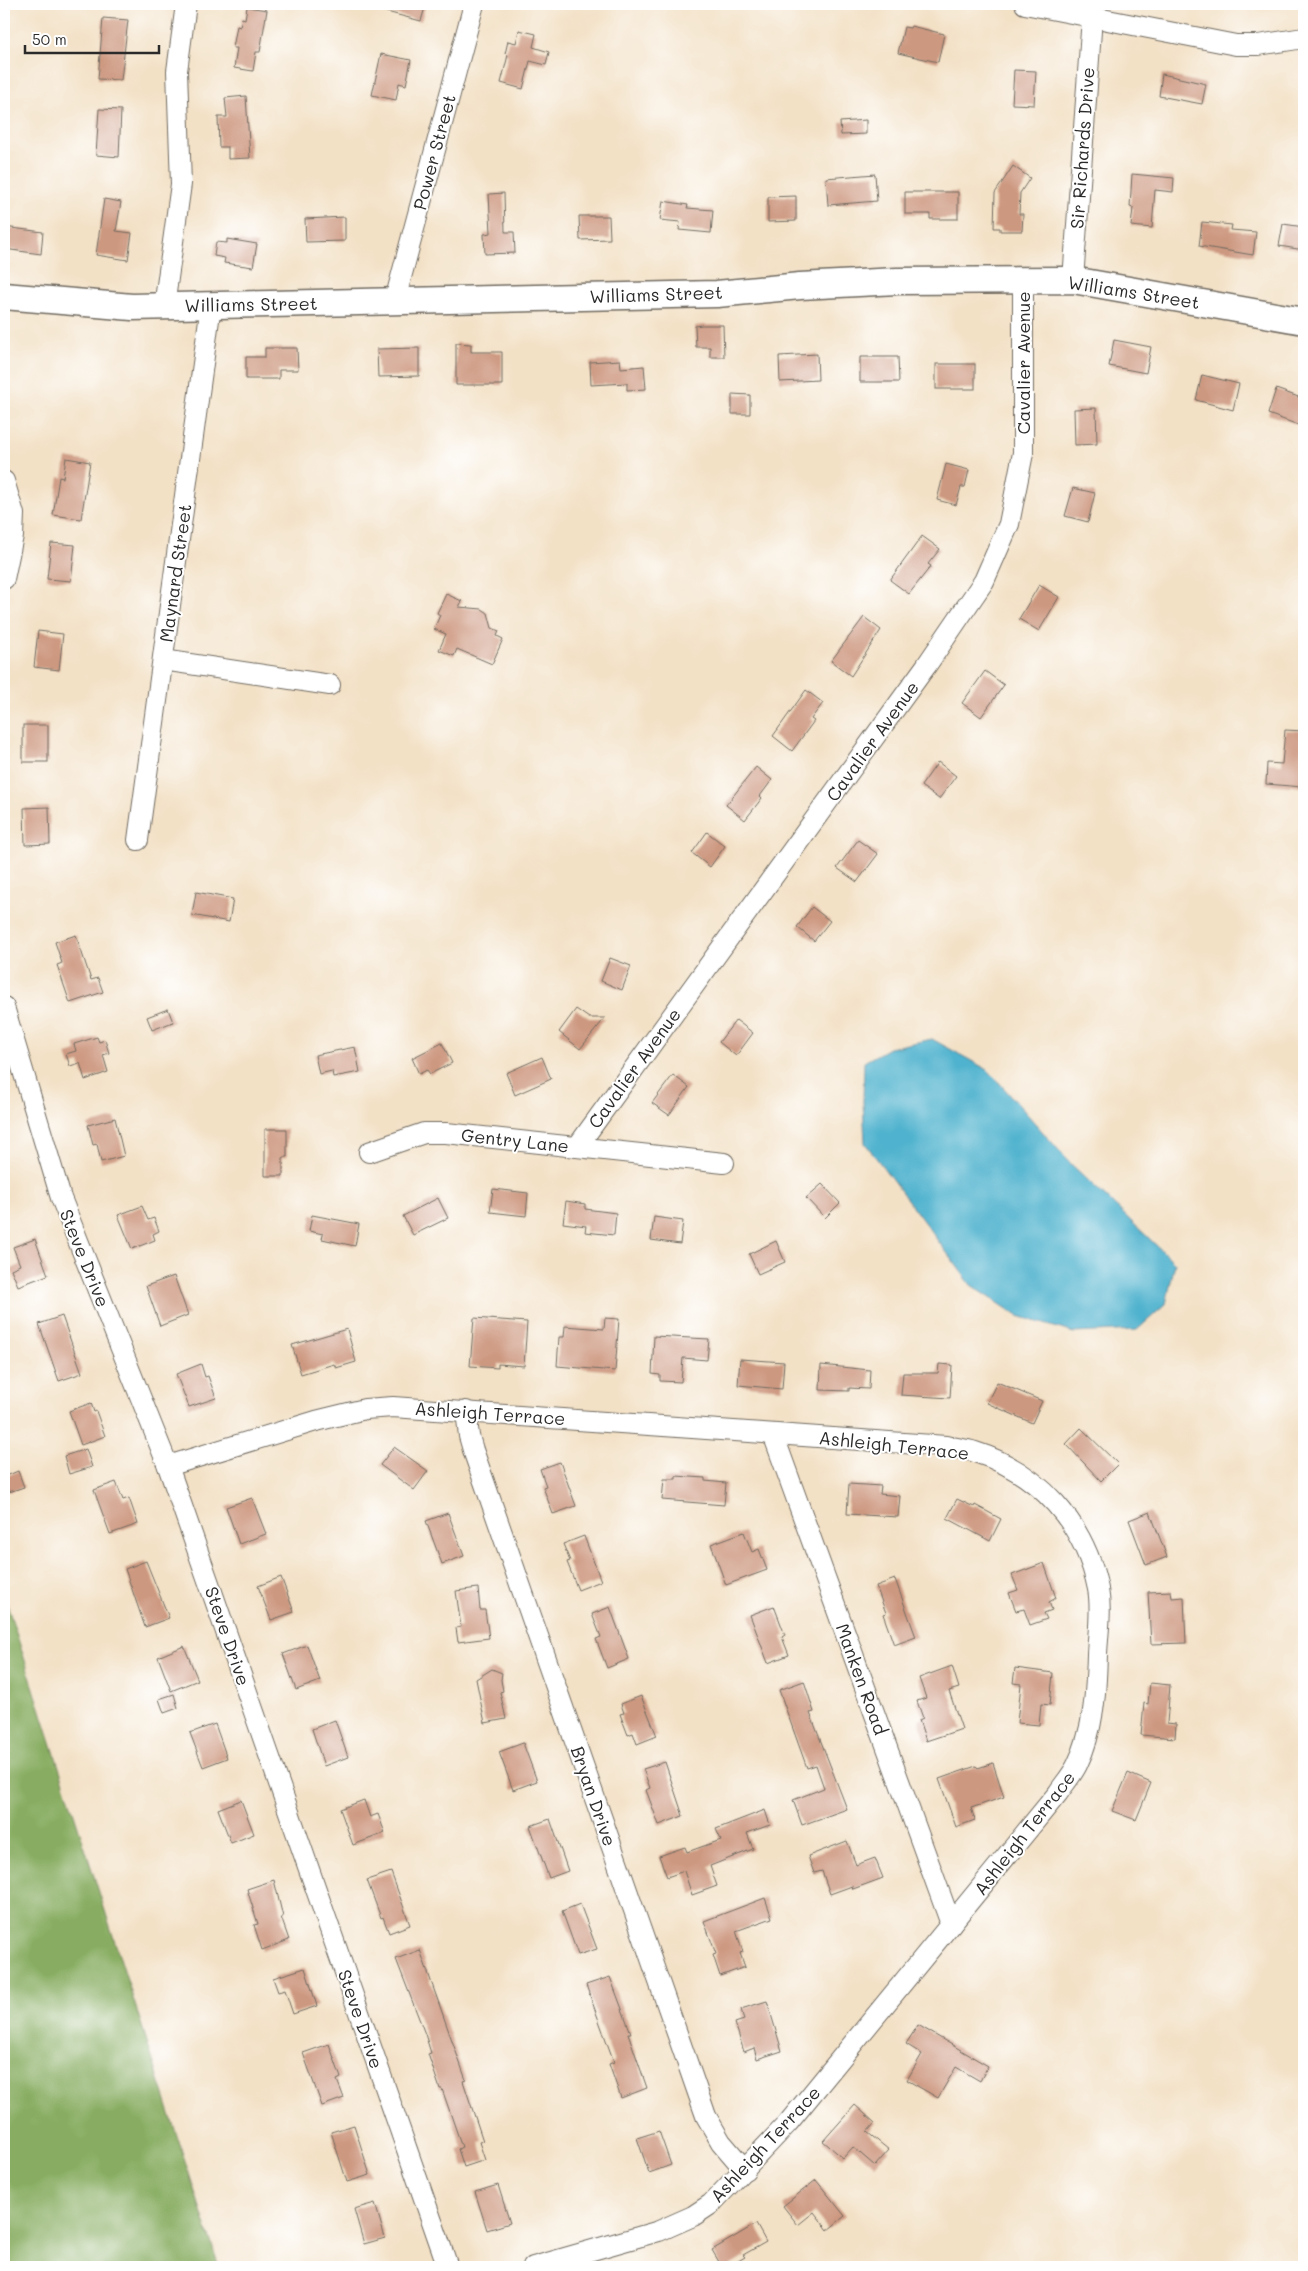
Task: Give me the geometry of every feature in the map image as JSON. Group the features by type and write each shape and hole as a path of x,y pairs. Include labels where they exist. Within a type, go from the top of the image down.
{"street":[{"path":"164,306 181,184 176,71 186,4"},
{"name":"Power Street","path":"394,300 474,4"},
{"path":"1025,4 1236,45 1258,45 1304,38"},
{"name":"Sir Richards Drive","path":"1073,280 1092,17"},
{"name":"Cavalier Avenue","path":"577,1147 926,666 984,581 1009,524 1023,453 1023,280"},
{"name":"Williams Street","path":"4,296 132,307 717,294 800,286 897,281 1073,280 1304,321"},
{"name":"Maynard Street","path":"138,840 211,305"},
{"path":"4,481 14,514 13,536 4,579"},
{"path":"164,660 330,685"},
{"name":"Steve Drive","path":"4,1008 61,1198 168,1466 448,2267"},
{"name":"Gentry Lane","path":"369,1152 424,1133 446,1133 724,1163"},
{"name":"Ashleigh Terrace","path":"168,1466 316,1421 365,1409 392,1407 466,1411 946,1446 975,1452 998,1461 1021,1475 1043,1490 1063,1509 1078,1532 1089,1558 1098,1591 1096,1688 1087,1741 1076,1766 1058,1793 788,2122 745,2170 711,2204 693,2216 659,2231 533,2267"},
{"name":"Bryan Drive","path":"466,1411 473,1450 706,2116 721,2142 745,2170"},
{"name":"Manken Road","path":"773,1434 951,1924"}],"green space":[{"path":"4,1595 219,2267 4,2267"}],"water":[{"path":"932,1039 988,1070 1072,1165 1175,1263 1166,1304 1137,1330 1074,1333 1018,1316 971,1285 865,1143 864,1062 889,1048"}],"building":[{"path":"375,4 426,4 421,21 375,9"},
{"path":"247,7 267,10 260,52 256,52 253,71 234,68 237,48 233,48 237,26 240,27 242,18 245,19"},
{"path":"103,18 128,20 121,80 98,79"},
{"path":"911,26 944,34 938,62 898,53 904,27 910,28"},
{"path":"519,30 536,34 533,47 549,52 546,65 530,61 523,89 501,83 508,55 505,54 508,41 516,43"},
{"path":"381,54 411,60 406,85 399,83 396,100 372,95"},
{"path":"1014,70 1036,71 1034,105 1012,104"},
{"path":"1162,74 1206,84 1202,104 1159,96"},
{"path":"246,96 250,158 228,159 228,147 219,147 218,117 227,117 225,98"},
{"path":"99,109 121,110 119,157 96,155"},
{"path":"866,120 866,134 841,135 840,122"},
{"path":"1013,166 1030,178 1020,193 1019,214 1023,214 1022,231 1000,231 1000,228 994,228 995,193"},
{"path":"875,174 877,201 828,205 826,178"},
{"path":"1132,174 1174,178 1173,192 1155,190 1152,228 1131,226 1133,208 1130,207"},
{"path":"905,192 958,192 958,219 930,219 930,214 905,214"},
{"path":"504,193 505,232 514,232 515,253 485,254 484,234 491,233 489,194"},
{"path":"796,196 796,221 768,222 768,197"},
{"path":"104,199 121,202 116,231 132,233 128,260 96,255"},
{"path":"663,201 688,205 687,208 713,210 711,233 679,230 680,222 660,220"},
{"path":"579,216 609,216 610,239 580,240"},
{"path":"345,217 345,241 306,242 305,219"},
{"path":"1202,222 1232,225 1231,230 1256,232 1253,255 1199,246"},
{"path":"1283,224 1304,227 1304,250 1279,246"},
{"path":"4,227 43,232 41,254 4,249"},
{"path":"227,239 257,244 253,267 224,263 225,258 214,256 216,242 227,243"},
{"path":"723,325 724,357 710,357 710,347 696,347 695,326"},
{"path":"1114,340 1151,347 1146,373 1109,366"},
{"path":"456,343 471,344 471,352 502,352 502,385 456,385"},
{"path":"265,348 297,348 298,370 279,370 279,379 246,379 246,357 265,357"},
{"path":"419,348 419,376 378,377 377,349"},
{"path":"817,354 818,380 780,382 779,356"},
{"path":"860,357 898,357 899,382 860,382"},
{"path":"620,360 621,368 644,366 646,389 627,390 627,383 591,385 590,362"},
{"path":"936,364 975,364 975,389 936,389"},
{"path":"1202,375 1239,384 1233,410 1196,400"},
{"path":"1276,389 1304,399 1304,427 1268,414"},
{"path":"732,394 750,395 750,414 732,414"},
{"path":"1096,408 1097,444 1075,445 1074,409"},
{"path":"66,458 90,462 81,519 53,515 59,477 63,478"},
{"path":"946,464 969,470 965,487 961,487 956,505 937,500"},
{"path":"1073,488 1095,493 1088,522 1065,516"},
{"path":"922,536 940,549 928,564 931,566 909,594 890,580"},
{"path":"51,543 75,545 71,581 47,579"},
{"path":"1039,585 1059,597 1039,631 1019,619"},
{"path":"446,594 462,601 459,607 482,609 488,613 492,628 499,631 497,636 503,639 492,664 457,649 454,656 439,650 446,634 434,629 440,615 437,613"},
{"path":"864,617 881,630 851,676 831,661"},
{"path":"38,631 63,634 59,670 34,667"},
{"path":"985,671 1004,685 981,717 962,703"},
{"path":"806,690 823,703 811,719 814,721 792,751 773,736"},
{"path":"23,725 48,725 48,762 23,762"},
{"path":"1285,730 1304,731 1303,787 1266,784 1267,763 1282,764"},
{"path":"938,762 956,776 939,799 921,786"},
{"path":"756,767 772,780 760,796 762,798 745,820 726,805"},
{"path":"49,807 50,844 25,845 24,808"},
{"path":"707,832 725,846 710,867 692,853"},
{"path":"858,840 878,854 857,882 837,868"},
{"path":"196,892 233,899 229,922 192,915"},
{"path":"812,907 830,921 814,941 797,927"},
{"path":"76,935 91,980 98,978 103,992 70,1003 57,965 62,963 55,942"},
{"path":"610,958 631,966 622,990 601,981"},
{"path":"168,1009 173,1022 152,1030 147,1017"},
{"path":"576,1009 589,1018 605,1018 580,1049 559,1032"},
{"path":"736,1020 753,1033 736,1056 719,1042"},
{"path":"97,1037 99,1042 105,1040 109,1053 103,1055 108,1072 85,1080 80,1063 70,1066 66,1054 76,1051 74,1044"},
{"path":"442,1043 452,1063 430,1074 427,1070 419,1074 412,1058"},
{"path":"355,1047 360,1072 333,1077 332,1071 319,1074 315,1055"},
{"path":"542,1057 551,1079 515,1095 506,1073"},
{"path":"673,1075 689,1087 669,1115 652,1103"},
{"path":"115,1118 124,1156 101,1162 97,1144 93,1145 88,1125"},
{"path":"265,1129 287,1129 287,1157 283,1157 283,1176 265,1176"},
{"path":"822,1184 840,1203 825,1218 806,1198"},
{"path":"493,1189 528,1193 526,1216 490,1212"},
{"path":"438,1198 448,1218 413,1235 403,1216"},
{"path":"566,1201 585,1204 585,1209 616,1213 614,1235 585,1232 586,1226 563,1223"},
{"path":"142,1206 148,1220 154,1218 159,1231 153,1234 155,1240 132,1249 118,1215"},
{"path":"312,1215 359,1224 355,1246 322,1239 323,1234 309,1231"},
{"path":"654,1217 683,1221 680,1244 651,1240"},
{"path":"35,1239 48,1275 18,1286 11,1269 20,1265 13,1247"},
{"path":"776,1241 785,1262 758,1274 749,1254"},
{"path":"174,1276 188,1315 160,1326 146,1286"},
{"path":"62,1316 82,1373 59,1381 39,1324"},
{"path":"474,1318 527,1322 524,1366 498,1364 498,1368 470,1366"},
{"path":"605,1318 619,1319 615,1371 557,1366 559,1337 564,1337 565,1326 604,1329"},
{"path":"347,1329 356,1362 336,1368 334,1364 301,1374 292,1345"},
{"path":"654,1336 709,1339 707,1360 683,1358 681,1382 660,1381 660,1375 652,1374"},
{"path":"740,1359 784,1362 782,1389 738,1385"},
{"path":"201,1364 205,1377 208,1376 216,1398 189,1407 176,1374"},
{"path":"939,1364 952,1365 950,1398 901,1395 903,1373 938,1373"},
{"path":"821,1365 870,1370 869,1389 849,1388 849,1391 820,1390"},
{"path":"997,1382 1042,1401 1032,1423 987,1403"},
{"path":"91,1403 105,1436 81,1445 69,1411"},
{"path":"1081,1428 1118,1464 1101,1481 1066,1444"},
{"path":"394,1447 428,1471 414,1490 380,1465"},
{"path":"86,1449 92,1467 69,1474 64,1456"},
{"path":"560,1462 576,1506 553,1514 543,1487 546,1486 540,1469"},
{"path":"18,1471 24,1487 9,1492 4,1477"},
{"path":"676,1476 705,1478 705,1481 726,1483 724,1505 662,1500 664,1479 676,1479"},
{"path":"116,1482 123,1500 129,1498 138,1524 110,1534 94,1490"},
{"path":"849,1484 881,1486 880,1494 900,1496 898,1517 847,1514"},
{"path":"252,1498 266,1534 239,1544 226,1507"},
{"path":"957,1499 974,1507 975,1505 1001,1519 990,1541 947,1518"},
{"path":"1150,1512 1167,1557 1146,1565 1129,1520"},
{"path":"448,1513 464,1556 442,1564 426,1521"},
{"path":"744,1532 752,1552 759,1549 767,1570 726,1585 711,1544"},
{"path":"584,1536 601,1581 578,1590 567,1562 570,1561 563,1544"},
{"path":"146,1561 169,1618 145,1627 125,1569"},
{"path":"1044,1563 1056,1598 1049,1602 1052,1610 1044,1613 1047,1619 1030,1625 1024,1609 1016,1611 1009,1593 1018,1590 1012,1575"},
{"path":"281,1577 294,1612 271,1620 258,1586"},
{"path":"895,1579 916,1637 894,1645 883,1614 886,1613 876,1586"},
{"path":"478,1588 480,1610 485,1610 489,1638 458,1642 456,1628 461,1627 456,1591"},
{"path":"1171,1591 1172,1598 1184,1597 1186,1643 1151,1644 1148,1592"},
{"path":"774,1606 785,1635 782,1637 789,1655 768,1663 750,1615"},
{"path":"610,1607 629,1659 607,1668 596,1639 601,1637 592,1614"},
{"path":"307,1645 320,1681 296,1690 283,1654"},
{"path":"184,1646 198,1680 171,1691 158,1657"},
{"path":"952,1666 959,1688 949,1691 962,1729 926,1741 919,1720 923,1718 917,1701 926,1698 919,1678"},
{"path":"1015,1668 1053,1673 1050,1705 1041,1704 1039,1725 1017,1723 1021,1684 1013,1683"},
{"path":"492,1669 502,1673 503,1691 500,1692 506,1719 485,1723 476,1679"},
{"path":"804,1681 814,1712 810,1713 847,1809 802,1825 793,1800 824,1788 816,1765 807,1768 779,1690"},
{"path":"1150,1683 1170,1685 1167,1723 1176,1724 1175,1738 1141,1735 1144,1703 1148,1704"},
{"path":"174,1694 178,1708 164,1713 159,1699"},
{"path":"641,1696 657,1736 637,1744 633,1733 628,1735 620,1714 624,1713 621,1704"},
{"path":"335,1720 348,1757 324,1766 312,1729"},
{"path":"215,1724 227,1758 203,1767 190,1733"},
{"path":"523,1743 537,1781 513,1790 499,1752"},
{"path":"665,1762 683,1816 659,1825 646,1790 650,1788 643,1769"},
{"path":"993,1763 1004,1797 971,1808 975,1820 956,1827 939,1779 976,1766 978,1768"},
{"path":"1128,1773 1151,1783 1136,1820 1112,1811"},
{"path":"241,1800 254,1834 231,1843 218,1809"},
{"path":"364,1800 370,1817 378,1814 385,1833 353,1845 340,1809"},
{"path":"765,1810 770,1825 747,1833 753,1849 710,1866 717,1886 692,1895 684,1871 667,1877 659,1856 685,1847 687,1852 721,1840 716,1829"},
{"path":"550,1819 568,1871 549,1878 530,1826"},
{"path":"847,1841 856,1865 875,1858 883,1878 853,1889 852,1886 830,1894 822,1871 814,1873 808,1856"},
{"path":"391,1872 410,1925 389,1933 383,1917 381,1918 367,1880"},
{"path":"274,1880 283,1917 281,1917 289,1940 262,1950 254,1925 258,1924 247,1889"},
{"path":"765,1898 772,1918 736,1931 743,1952 740,1953 745,1967 720,1976 713,1955 716,1954 704,1921"},
{"path":"580,1904 597,1949 578,1955 562,1911"},
{"path":"420,1950 466,2080 463,2081 483,2141 479,2142 485,2160 464,2167 458,2149 462,2147 428,2054 431,2053 425,2034 396,1959"},
{"path":"305,1968 317,2006 293,2014 285,1990 278,1992 273,1978"},
{"path":"610,1977 631,2033 628,2033 647,2088 621,2098 609,2064 614,2062 586,1985"},
{"path":"767,2001 782,2051 757,2059 754,2048 744,2052 735,2023 744,2020 741,2009"},
{"path":"918,2025 988,2066 980,2081 956,2067 938,2098 907,2080 922,2054 906,2044"},
{"path":"329,2044 341,2078 337,2080 344,2098 322,2106 303,2053"},
{"path":"855,2105 875,2123 867,2132 889,2150 875,2166 853,2147 843,2158 823,2141"},
{"path":"354,2125 370,2175 347,2182 331,2132"},
{"path":"659,2131 671,2165 649,2173 637,2138"},
{"path":"816,2180 845,2216 828,2230 814,2212 798,2225 783,2206"},
{"path":"498,2185 510,2223 487,2230 475,2192"},
{"path":"375,2203 385,2238 364,2244 354,2209"},
{"path":"756,2224 766,2242 743,2255 745,2257 728,2267 722,2267 712,2250"}]}
